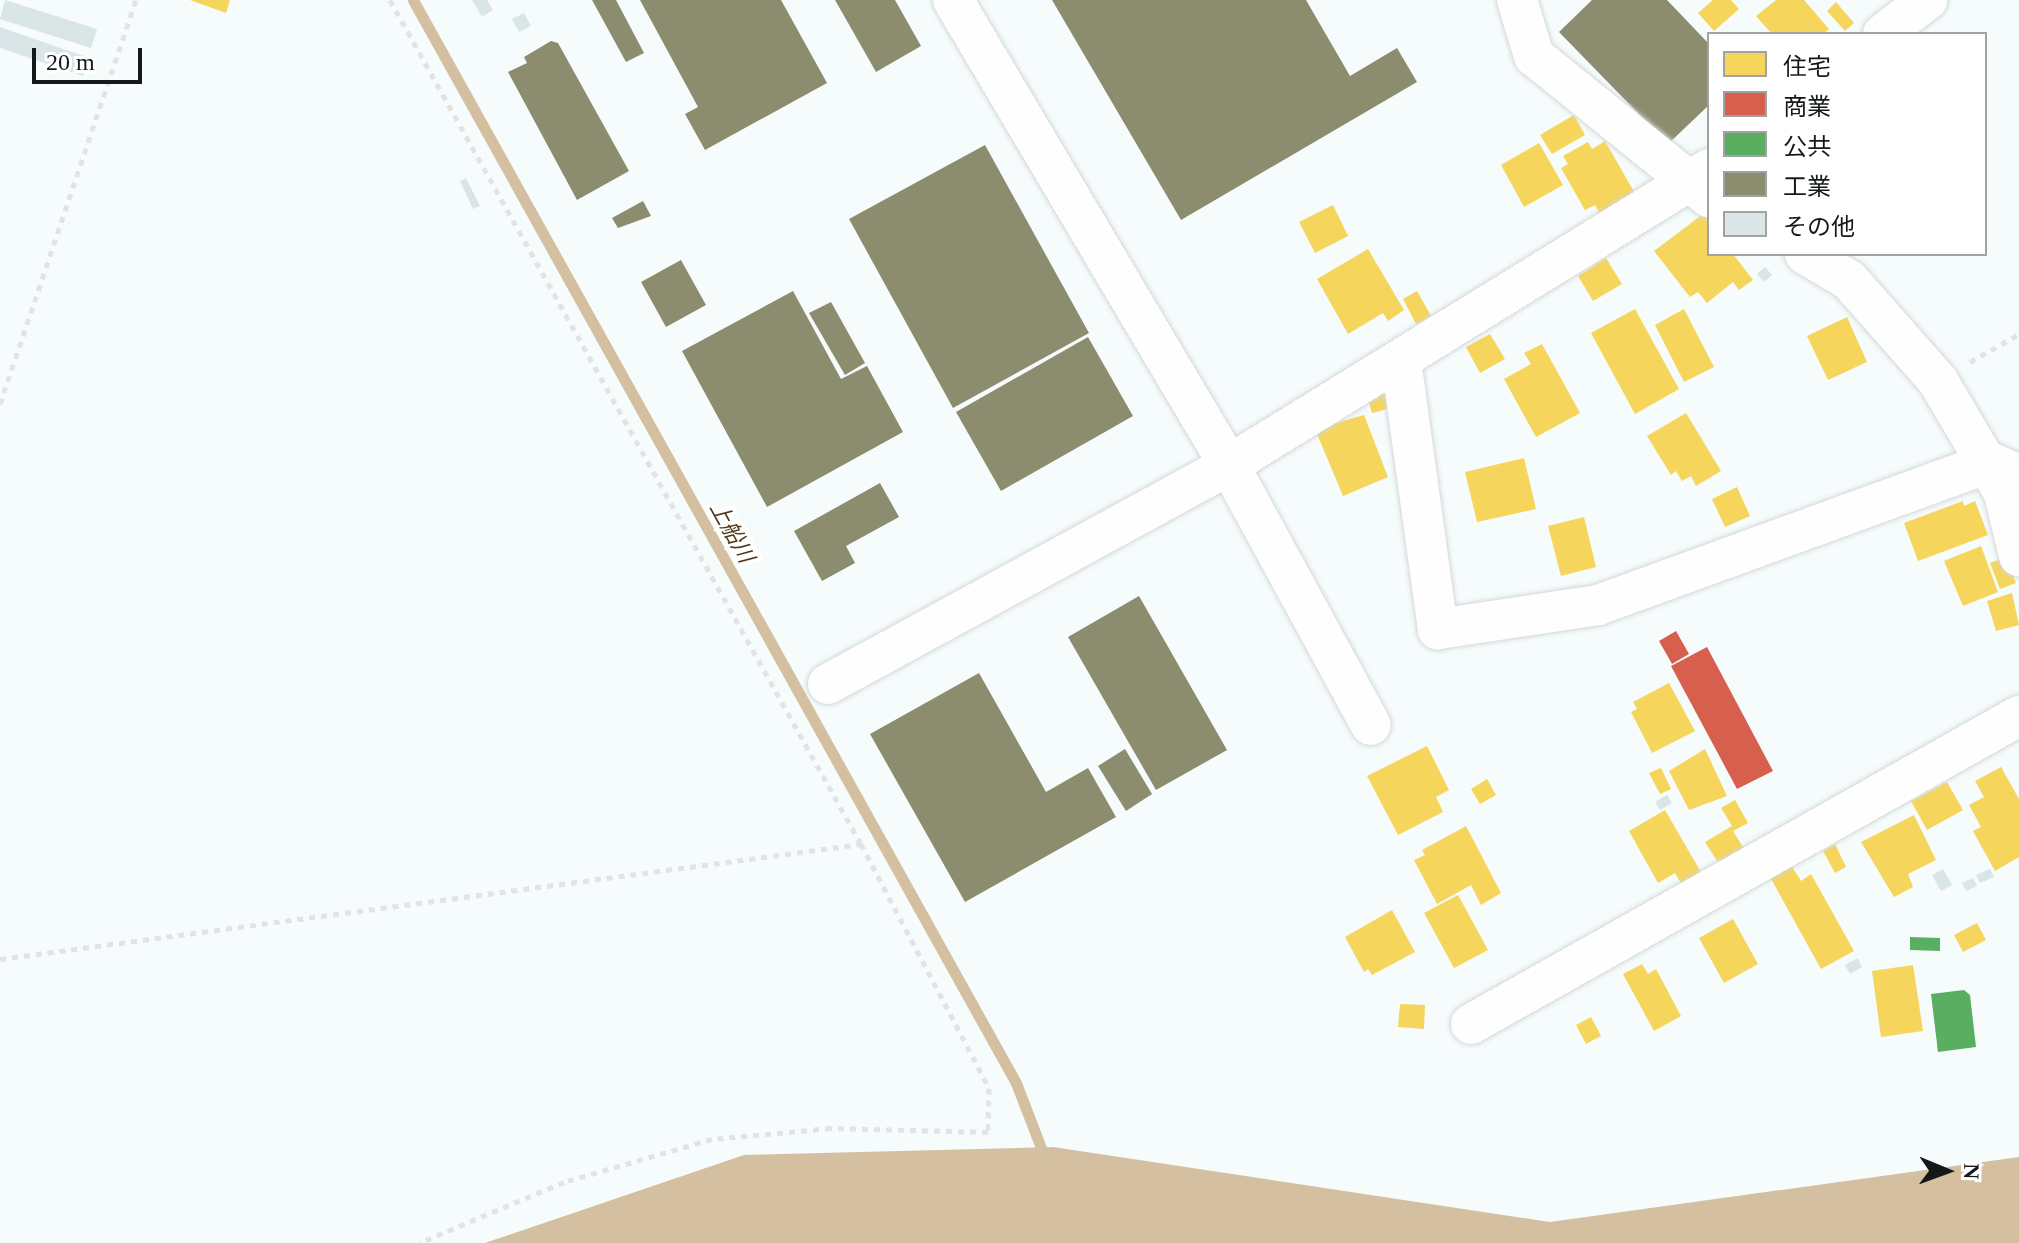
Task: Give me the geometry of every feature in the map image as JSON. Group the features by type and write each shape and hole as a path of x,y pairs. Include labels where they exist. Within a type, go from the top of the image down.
{"street":[{"path":"953,0 1229,465 1371,725"},
{"path":"828,684 1229,465 1401,360 1702,184 1534,56 1517,0"},
{"path":"1886,32 1927,0"},
{"path":"1808,256 1849,280 1938,381 2004,469 2004,493 2019,556"},
{"path":"1401,360 1438,629 1598,605 2004,469"},
{"path":"1471,1024 2019,716"}],"path":[{"path":"0,404 136,0"},
{"path":"390,0 861,844 989,1088 988,1132 831,1128 712,1139 564,1182 419,1243"},
{"path":"1938,381 2019,334"},
{"path":"0,959 861,844"}],"shaded area":[{"path":"1053,1147 1550,1222 2019,1157 2019,1243 485,1243 744,1155"}],"building: 住宅":[{"path":"190,0 230,0 226,13"},
{"path":"1713,0 1731,0 1739,9 1714,31 1698,13"},
{"path":"1776,0 1804,0 1829,29 1825,32 1770,32 1756,16"},
{"path":"1836,2 1854,23 1845,31 1827,11"},
{"path":"1574,115 1585,135 1552,154 1540,135"},
{"path":"1605,141 1637,197 1602,217 1595,205 1585,210 1561,168 1568,164 1563,156 1588,142 1592,149"},
{"path":"1539,143 1563,185 1524,207 1501,165"},
{"path":"1333,205 1348,236 1315,253 1299,222"},
{"path":"1703,214 1707,219 1707,256 1735,256 1753,280 1739,290 1733,282 1707,303 1698,292 1690,297 1654,251"},
{"path":"1368,249 1404,310 1388,321 1383,313 1348,334 1317,279"},
{"path":"1606,258 1622,284 1593,301 1578,276"},
{"path":"1417,291 1431,316 1416,324 1403,299"},
{"path":"1635,309 1679,389 1635,414 1591,333"},
{"path":"1684,309 1714,367 1684,382 1655,325"},
{"path":"1847,317 1867,362 1828,380 1807,336"},
{"path":"1490,334 1505,359 1480,373 1466,347"},
{"path":"1542,344 1580,413 1536,437 1504,379 1531,364 1524,353"},
{"path":"1382,384 1388,409 1372,413 1365,388"},
{"path":"1686,413 1721,471 1696,486 1691,476 1682,481 1676,471 1671,475 1647,436"},
{"path":"1364,415 1388,477 1343,496 1315,429"},
{"path":"1524,458 1536,509 1477,522 1465,472"},
{"path":"1737,487 1750,516 1725,527 1712,499"},
{"path":"1963,501 1964,506 1975,501 1988,535 1918,561 1904,523"},
{"path":"1584,517 1596,567 1561,576 1548,526"},
{"path":"1981,546 1998,592 1963,606 1944,561"},
{"path":"2006,557 2016,583 2000,589 1990,563"},
{"path":"2012,593 2019,625 1996,631 1987,601"},
{"path":"1669,683 1695,731 1652,753 1631,712 1637,709 1633,702"},
{"path":"1427,746 1449,790 1436,797 1443,812 1398,835 1367,776"},
{"path":"1705,749 1727,796 1689,810 1669,771"},
{"path":"2001,767 2019,799 2019,857 1995,871 1973,831 1981,827 1969,805 1984,797 1975,781"},
{"path":"1661,768 1671,789 1660,794 1649,773"},
{"path":"1487,779 1496,795 1480,804 1471,789"},
{"path":"1947,782 1963,810 1927,830 1911,801"},
{"path":"1735,800 1748,823 1733,831 1745,850 1719,864 1705,842 1732,826 1721,808"},
{"path":"1665,810 1702,874 1682,885 1675,873 1658,883 1629,831"},
{"path":"1914,815 1936,860 1908,874 1913,887 1894,897 1861,842"},
{"path":"1466,826 1501,893 1481,905 1471,885 1437,904 1414,860 1425,855 1422,850"},
{"path":"1835,844 1846,867 1835,873 1823,851"},
{"path":"1791,865 1801,881 1811,874 1854,951 1821,969 1770,877"},
{"path":"1458,895 1488,950 1454,968 1424,913"},
{"path":"1392,910 1415,952 1372,975 1368,969 1364,972 1345,937"},
{"path":"1733,919 1758,964 1724,983 1699,938"},
{"path":"1977,923 1986,940 1963,952 1954,935"},
{"path":"1642,964 1648,974 1656,969 1681,1016 1654,1031 1623,974"},
{"path":"1913,965 1923,1031 1881,1037 1872,971"},
{"path":"1400,1004 1425,1005 1424,1029 1398,1027"},
{"path":"1591,1017 1601,1036 1586,1044 1576,1025"}],"building: 商業":[{"path":"1676,631 1689,654 1672,664 1659,641"},
{"path":"1707,647 1773,771 1737,789 1671,666"}],"building: 公共":[{"path":"1910,937 1940,938 1940,951 1910,950"},
{"path":"1964,990 1970,995 1976,1047 1938,1052 1931,994"}],"building: 工業":[{"path":"592,0 616,0 644,53 626,62"},
{"path":"640,0 781,0 827,83 705,150 685,114 698,107"},
{"path":"835,0 895,0 921,46 876,72"},
{"path":"1052,0 1306,0 1350,76 1397,48 1417,82 1181,220"},
{"path":"1592,0 1667,0 1707,42 1707,107 1668,144 1559,32"},
{"path":"551,41 558,43 629,171 577,200 508,72 527,63 524,57"},
{"path":"985,145 1089,333 953,408 849,219"},
{"path":"643,201 651,216 618,228 612,218"},
{"path":"681,260 706,305 666,327 641,282"},
{"path":"793,291 841,379 867,366 903,432 767,507 682,351"},
{"path":"831,302 865,363 845,375 809,313"},
{"path":"1088,337 1133,416 1001,491 956,412"},
{"path":"880,483 899,517 846,546 855,563 822,581 794,531"},
{"path":"1139,596 1227,750 1156,790 1068,637"},
{"path":"979,673 1046,792 1088,768 1116,817 965,902 870,734"},
{"path":"1125,749 1152,794 1126,811 1098,766"}],"building: その他":[{"path":"5,0 97,29 91,48 0,19"},
{"path":"472,0 487,0 493,10 482,17"},
{"path":"524,13 531,26 519,32 512,19"},
{"path":"0,27 89,58 83,76 0,48"},
{"path":"466,178 480,206 473,209 460,181"},
{"path":"1765,267 1772,275 1764,282 1757,274"},
{"path":"1667,795 1672,803 1660,810 1655,802"},
{"path":"1943,869 1952,885 1941,891 1932,875"},
{"path":"1990,869 1994,877 1980,883 1976,875"},
{"path":"1973,878 1977,886 1966,891 1962,883"},
{"path":"1858,958 1862,967 1850,974 1845,965"}],"waterway":[{"name":"上船川","path":"413,0 1016,1083 1045,1158"}]}
